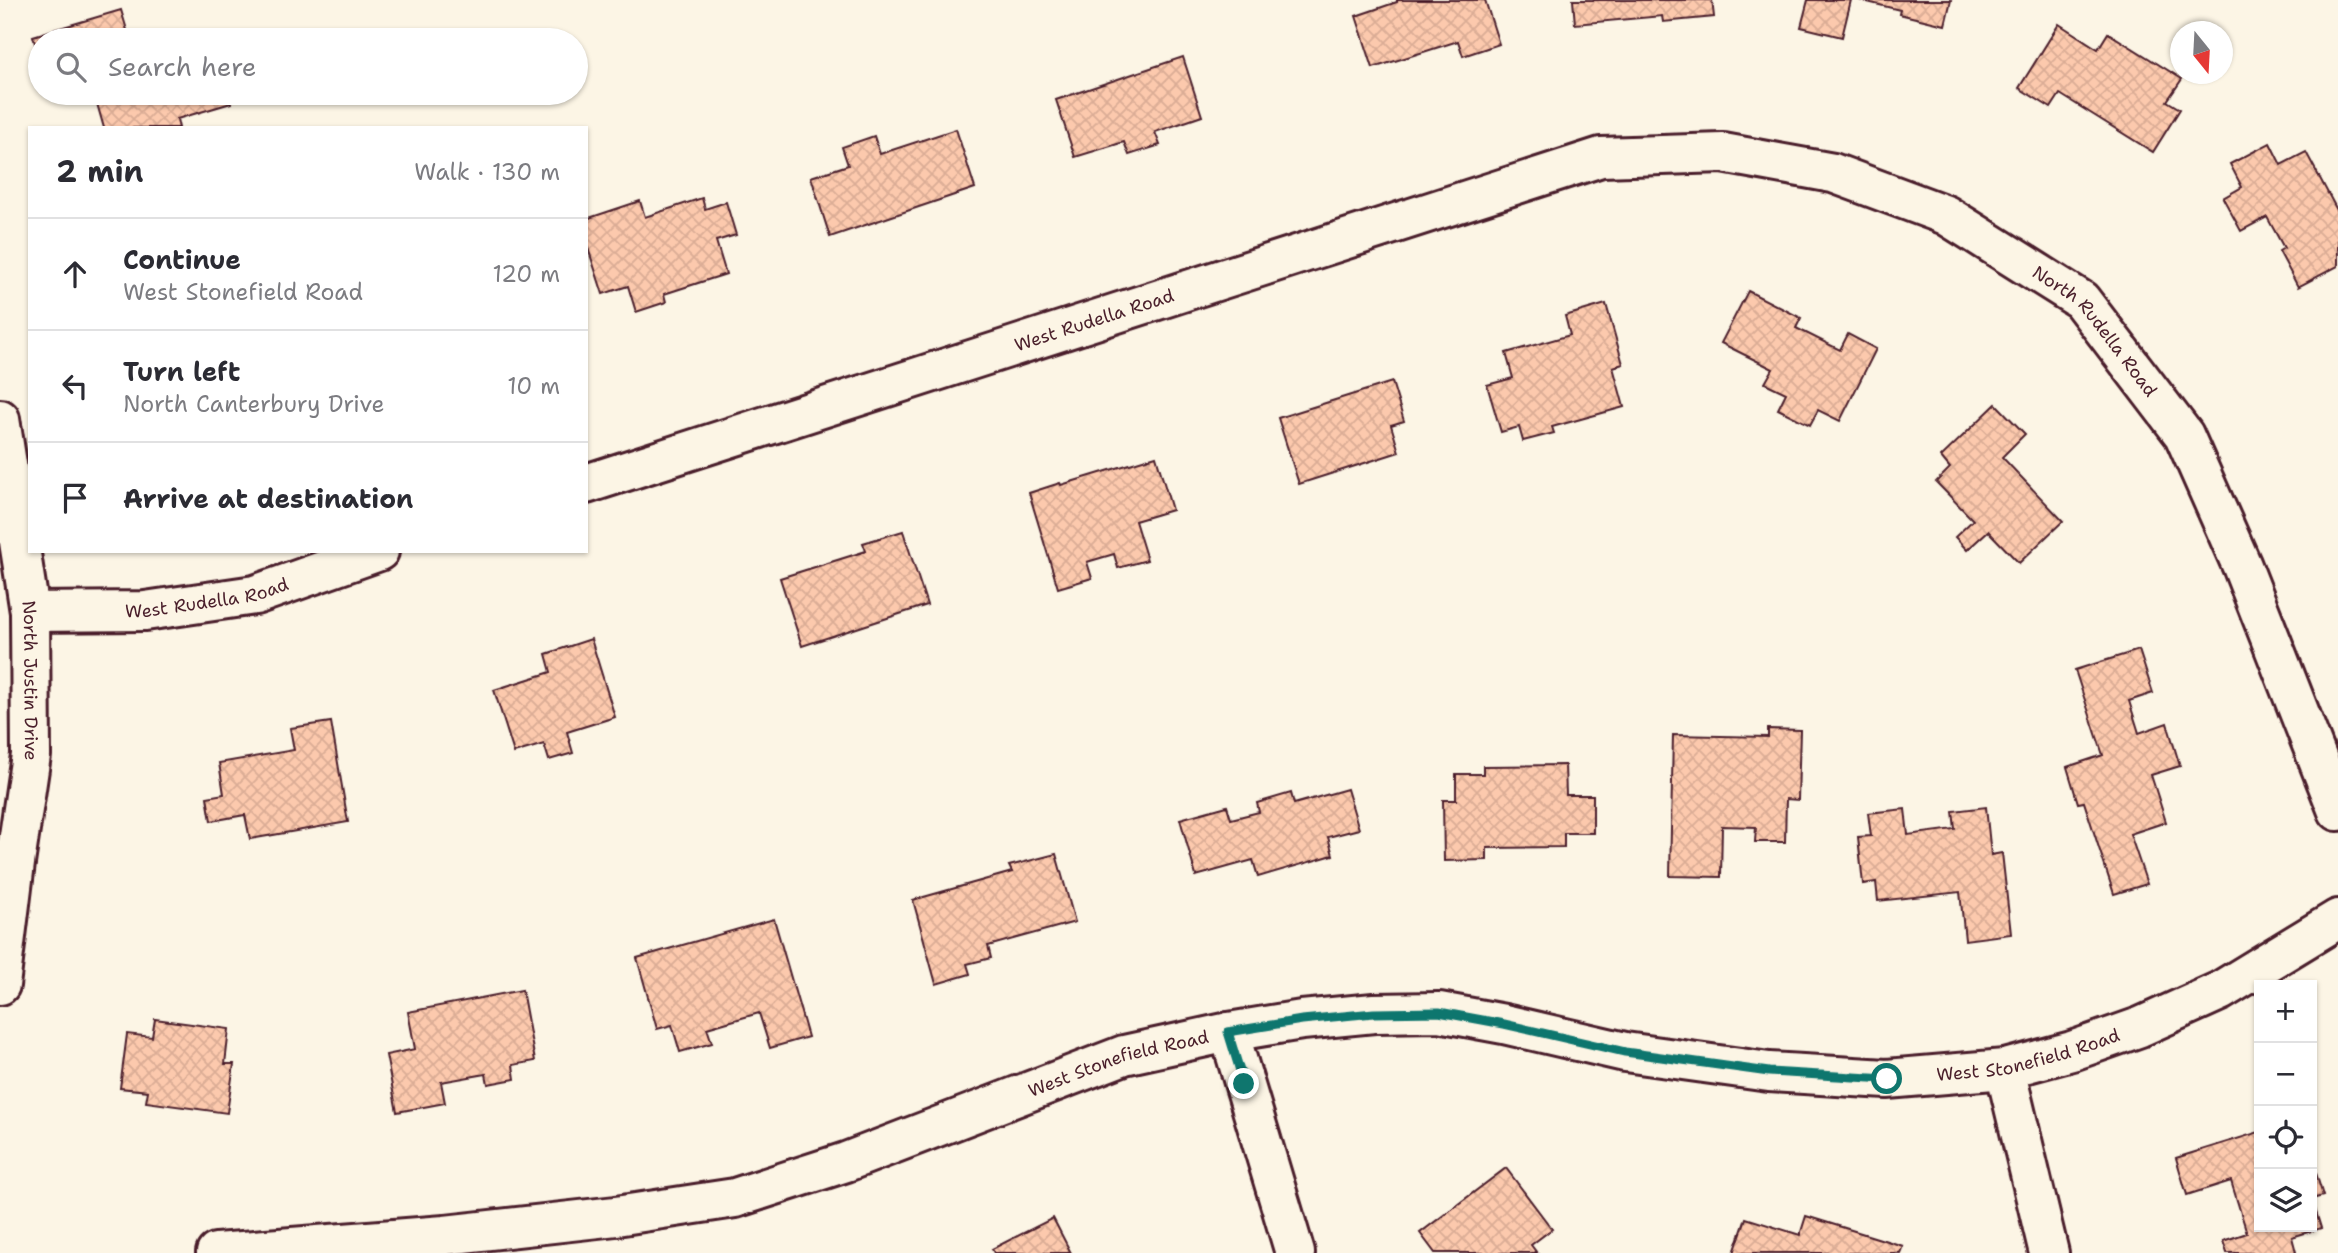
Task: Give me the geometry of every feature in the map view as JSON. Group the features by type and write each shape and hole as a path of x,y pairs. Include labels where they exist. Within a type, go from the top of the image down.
{"street":[{"name":"North Rudella Road","path":"1601,157 1723,153 1833,173 1946,215 2081,300 2184,435 2242,566 2338,811"},
{"name":"West Rudella Road","path":"588,483 1601,157"},
{"name":"North Justin Drive","path":"0,419 30,612 31,755 0,985"},
{"name":"West Rudella Road","path":"30,612 145,611 255,595 373,553"},
{"name":"West Stonefield Road","path":"216,1253 445,1236 617,1216 735,1198 846,1162 1124,1055 1228,1032 1302,1020 1362,1014 1439,1012 1625,1052 1769,1072 1887,1079 2005,1069 2073,1051 2140,1027 2220,991 2338,919"},
{"path":"1228,1032 1296,1253"},
{"path":"2005,1069 2049,1253"}],"building":[{"path":"1397,0 1485,0 1499,44 1463,56 1458,41 1373,68 1356,16"},
{"path":"1573,0 1712,0 1714,17 1663,22 1662,16 1575,24"},
{"path":"1808,0 1851,0 1842,37 1801,27"},
{"path":"1859,0 1951,0 1945,25 1899,14 1900,10"},
{"path":"121,10 126,28 60,28"},
{"path":"2059,24 2098,49 2108,33 2170,72 2170,84 2179,84 2167,101 2180,109 2153,152 2060,94 2051,108 2019,88"},
{"path":"1183,57 1202,116 1155,132 1160,145 1129,155 1124,142 1075,157 1056,100"},
{"path":"97,105 224,105 177,119 179,126 103,126"},
{"path":"956,129 975,188 830,237 811,177 848,165 842,147 874,136 880,154"},
{"path":"2270,143 2281,165 2306,152 2338,212 2338,266 2298,287 2279,251 2284,248 2267,217 2241,231 2223,198 2242,187 2230,164"},
{"path":"702,198 705,209 726,202 736,235 716,241 726,274 664,294 666,302 636,312 628,286 603,294 588,248 588,218 640,201 645,217"},
{"path":"1748,291 1801,318 1796,328 1840,350 1848,334 1876,349 1840,421 1818,410 1810,425 1778,409 1786,393 1765,383 1773,369 1721,343"},
{"path":"1606,304 1623,364 1613,367 1624,407 1552,427 1554,433 1523,441 1519,427 1501,432 1487,385 1513,378 1506,353 1570,335 1565,316"},
{"path":"1392,382 1404,421 1391,425 1399,452 1299,484 1278,418"},
{"path":"1996,404 2025,434 2002,457 2063,521 2019,563 1988,531 1967,550 1955,537 1973,520 1936,482 1950,468 1941,457"},
{"path":"1156,456 1172,510 1135,521 1147,560 1118,568 1114,554 1087,562 1092,578 1058,588 1029,493"},
{"path":"903,531 927,605 802,646 780,578 866,551 863,543"},
{"path":"591,639 615,717 567,732 573,753 549,760 544,744 514,753 494,690 551,672 546,654"},
{"path":"2139,650 2153,693 2129,701 2139,733 2167,723 2180,766 2151,775 2166,822 2130,834 2147,884 2114,894 2084,802 2078,803 2067,767 2103,755 2075,670"},
{"path":"331,722 348,822 250,839 245,815 211,821 207,797 224,794 219,763 294,750 290,728"},
{"path":"1768,729 1800,730 1798,800 1786,799 1785,842 1755,842 1756,827 1722,826 1721,877 1670,876 1673,735 1768,737"},
{"path":"1565,765 1566,795 1593,795 1593,833 1564,833 1564,847 1487,848 1487,860 1444,861 1443,800 1456,800 1456,774 1483,774 1483,766"},
{"path":"1347,789 1359,829 1328,837 1333,855 1258,877 1253,860 1196,876 1180,819 1227,806 1231,819 1259,812 1257,803 1291,793 1294,804"},
{"path":"1986,807 1991,855 2002,853 2011,934 1965,940 1960,892 1878,901 1876,882 1863,884 1858,837 1871,836 1868,813 1905,809 1908,835 1955,829 1953,811"},
{"path":"1056,854 1075,922 988,946 991,958 967,964 970,974 936,984 913,900 1012,872 1009,866"},
{"path":"774,919 808,1037 770,1048 759,1013 707,1028 712,1043 680,1052 672,1025 657,1029 637,958"},
{"path":"522,990 535,1061 513,1065 515,1079 488,1084 486,1074 441,1082 445,1103 397,1112 386,1055 415,1049 408,1012"},
{"path":"155,1019 229,1029 225,1064 234,1064 227,1113 146,1102 148,1091 120,1088 127,1034 152,1037"},
{"path":"2254,1134 2254,1232 2308,1232 2292,1237 2296,1252 2227,1253 2223,1241 2247,1233 2231,1181 2187,1195 2176,1158"},
{"path":"1506,1168 1552,1229 1531,1245 1537,1253 1435,1253 1420,1233"},
{"path":"2317,1176 2323,1196 2317,1198"},
{"path":"1806,1216 1903,1246 1900,1253 1734,1253 1746,1218 1800,1235"},
{"path":"1053,1218 1071,1253 994,1253 992,1249"}],"route":[{"path":"1244,1084 1228,1032 1302,1020 1374,1013 1439,1012 1625,1052 1769,1072 1887,1079"}]}
